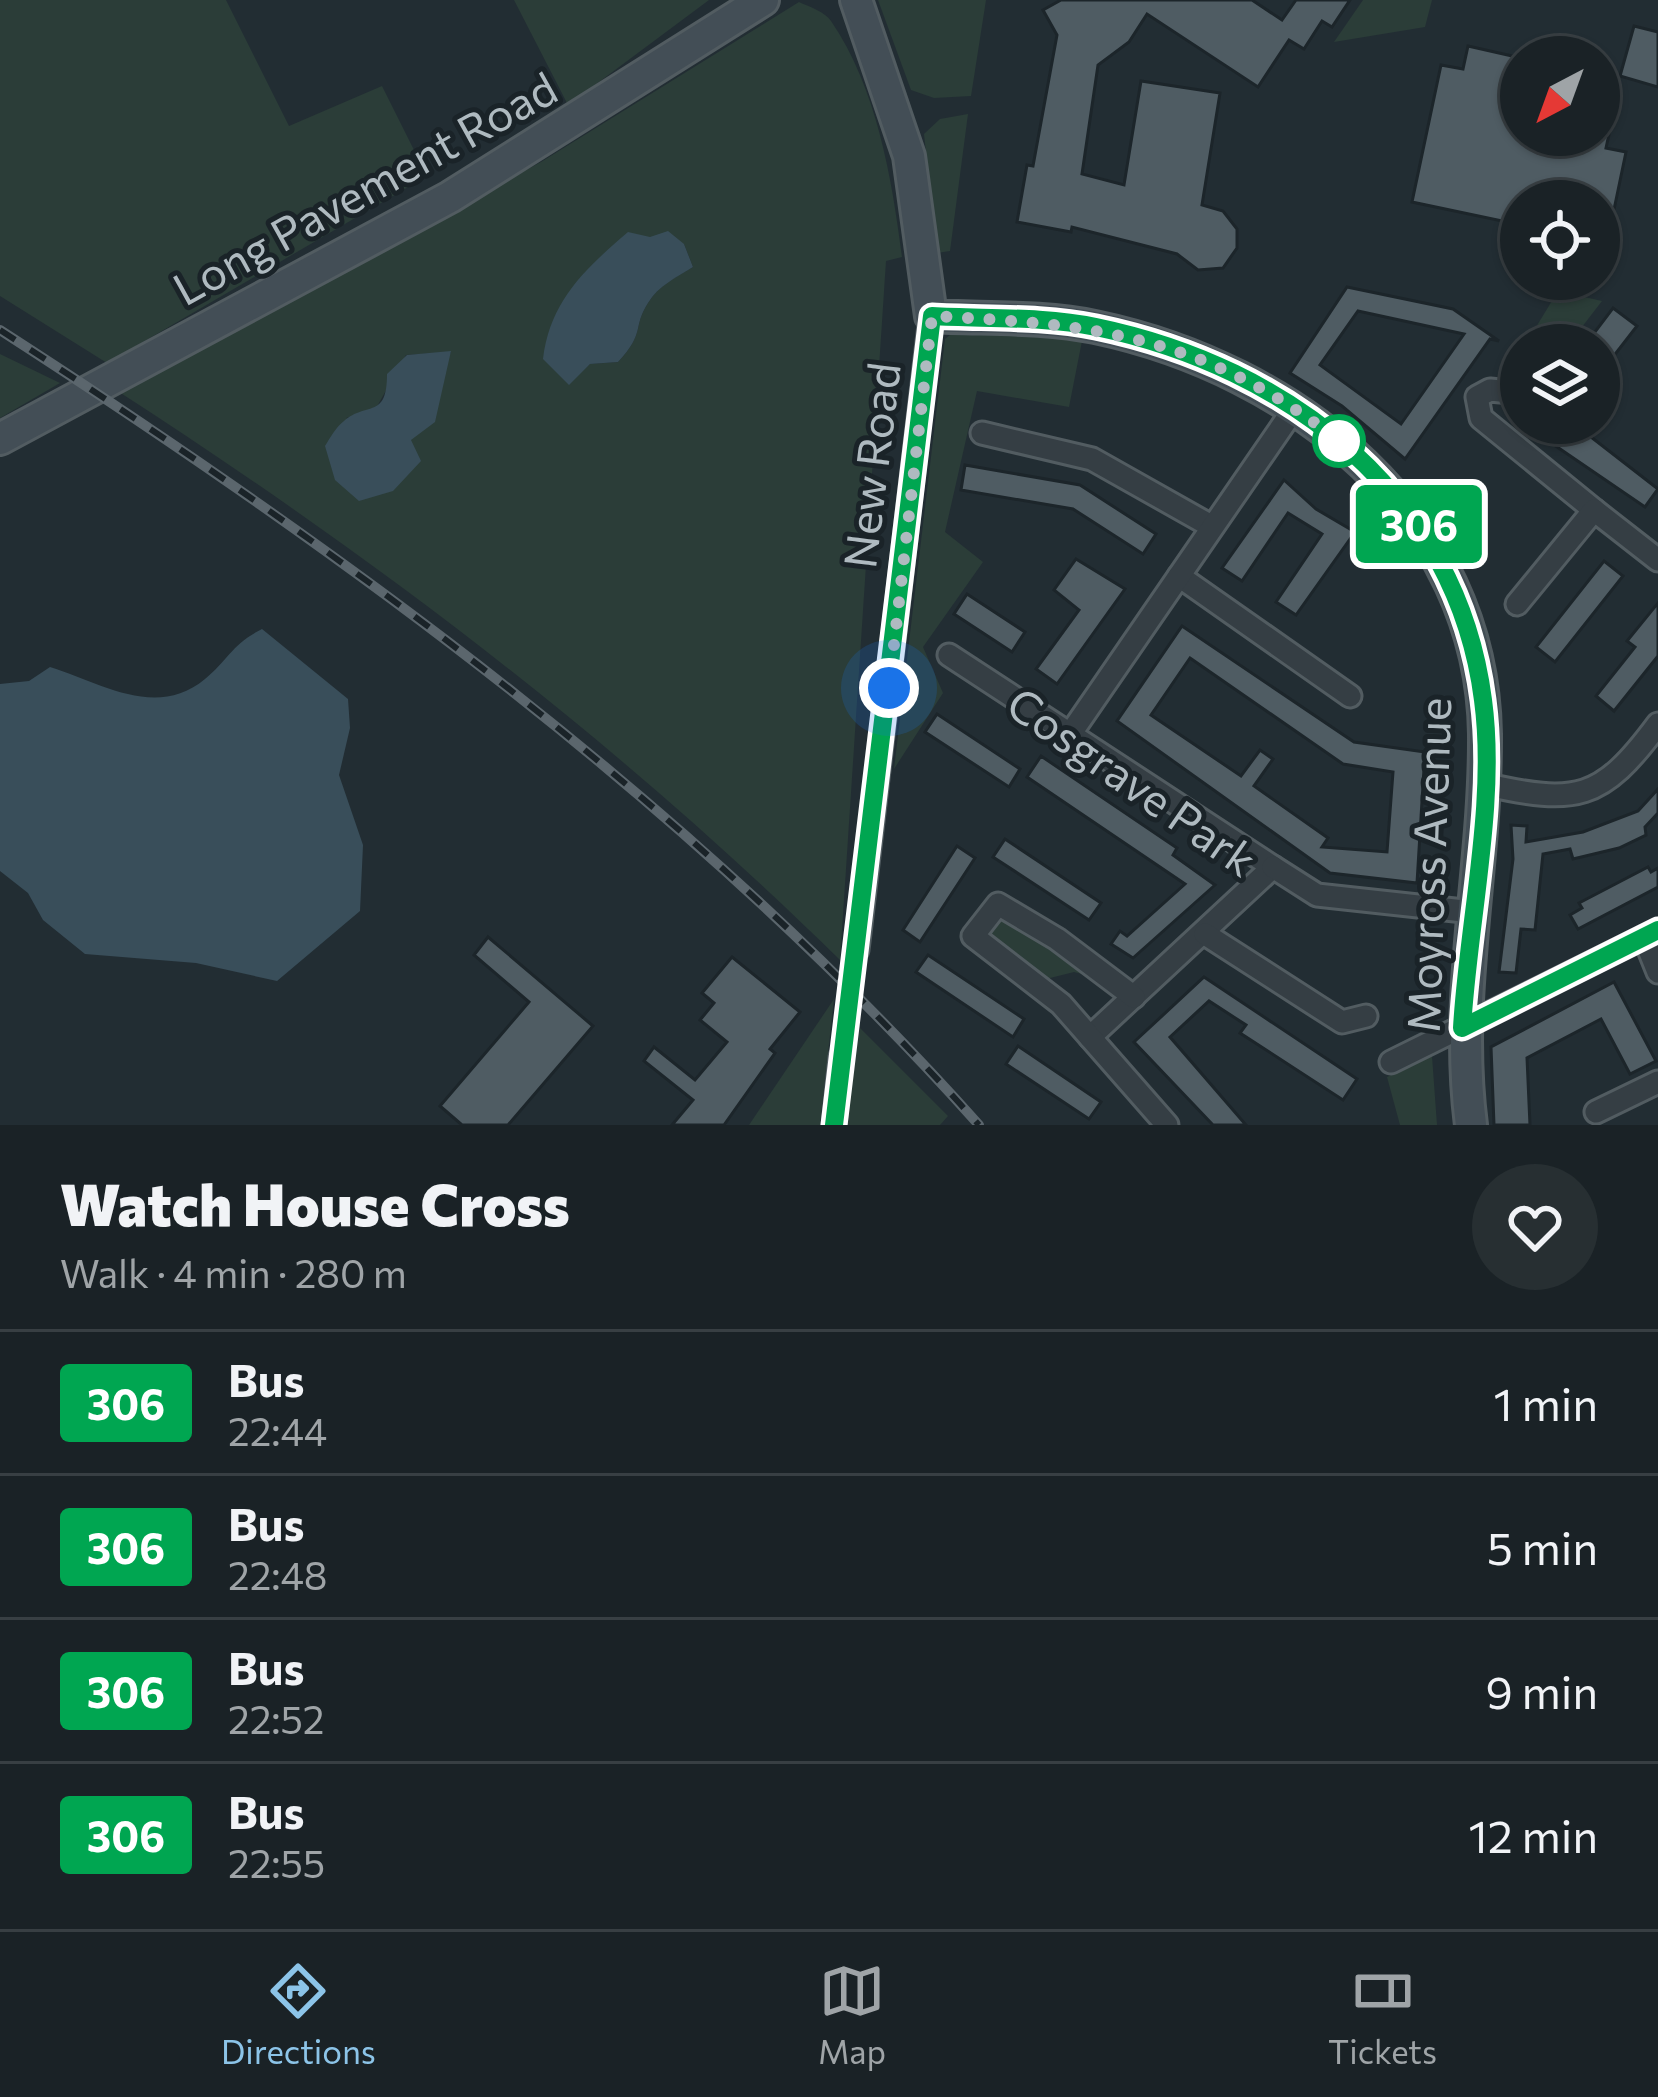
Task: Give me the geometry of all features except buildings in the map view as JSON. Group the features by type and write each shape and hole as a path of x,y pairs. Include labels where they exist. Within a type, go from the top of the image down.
{"street":[{"name":"Long Pavement Road","path":"0,439 450,197 763,0"},
{"name":"New Road","path":"856,0 909,155 932,316 857,950"},
{"name":"Moyross Avenue","path":"932,316 1103,329 1210,363 1294,409 1361,458 1426,533 1449,575 1484,701 1483,784 1462,1028 1471,1125"},
{"path":"1500,391 1477,397 1481,418 1500,433"},
{"path":"1071,733 1294,409"},
{"path":"982,433 1092,459 1211,526"},
{"path":"1513,444 1658,560"},
{"path":"1517,604 1594,510"},
{"path":"1179,576 1350,696"},
{"name":"Cosgrave Park","path":"949,655 1273,867 1205,934 1342,1022 1366,1016"},
{"path":"1483,784 1567,794 1599,789 1623,768 1658,724"},
{"path":"1273,867 1317,895 1473,912"},
{"path":"1134,997 1057,939 998,904 988,909 973,936 1042,987 1167,1125"},
{"path":"1391,1062 1651,933 1658,972"},
{"path":"1090,1037 1205,934"},
{"path":"834,1125 841,1057"},
{"path":"1596,1112 1658,1082"}],"green space":[{"path":"0,0 226,0 289,126 382,86 427,176 107,363 0,296"},
{"path":"514,0 709,0 568,105"},
{"path":"878,0 986,0 971,96 934,98 911,90"},
{"path":"1363,0 1432,0 1425,27 1334,42"},
{"path":"799,2 828,18 860,75 887,166 902,257 886,261 840,960 669,802 493,656 309,520 116,390 541,162","holes":["684,244 693,267 652,297 627,352 618,362 590,364 568,384","451,352 411,440 346,418 375,410 406,355"]},
{"path":"968,114 950,251 937,253 924,134 940,119"},
{"path":"1553,300 1602,301 1584,324 1538,324"},
{"path":"963,325 1046,331 1082,341 1069,407 977,391 945,532 983,562 923,647 943,693 894,769 945,339"},
{"path":"0,354 60,383 0,418"},
{"path":"1001,915 1094,977 1074,972 1046,979 986,938"},
{"path":"834,999 820,1125 749,1125"},
{"path":"860,1028 948,1116 940,1125 846,1125"},
{"path":"1432,1056 1437,1125 1400,1125 1387,1077"}],"water":[{"path":"668,231 684,244 693,267 652,297 636,337 618,362 590,364 569,385 543,359 562,303 584,273 628,232 650,237"},
{"path":"451,351 435,422 411,440 421,461 393,491 359,501 335,480 325,446 344,421 379,404 387,374 407,355"},
{"path":"262,629 348,699 350,728 339,775 363,845 360,911 277,981 196,963 85,954 43,920 28,893 0,871 0,684 29,681 50,667 128,694 167,697 205,679 237,646"}],"railway":[{"path":"0,330 262,506 516,695 757,900 871,1010 979,1125"}],"bus line":[{"name":"306","path":"834,1125 929,371 932,316 1090,326 1210,363 1294,409 1361,458 1426,533 1462,607 1484,701 1483,784 1462,1028 1658,930"}],"route":[{"path":"889,688 932,316 1090,326 1162,345 1255,386 1339,441"}]}
